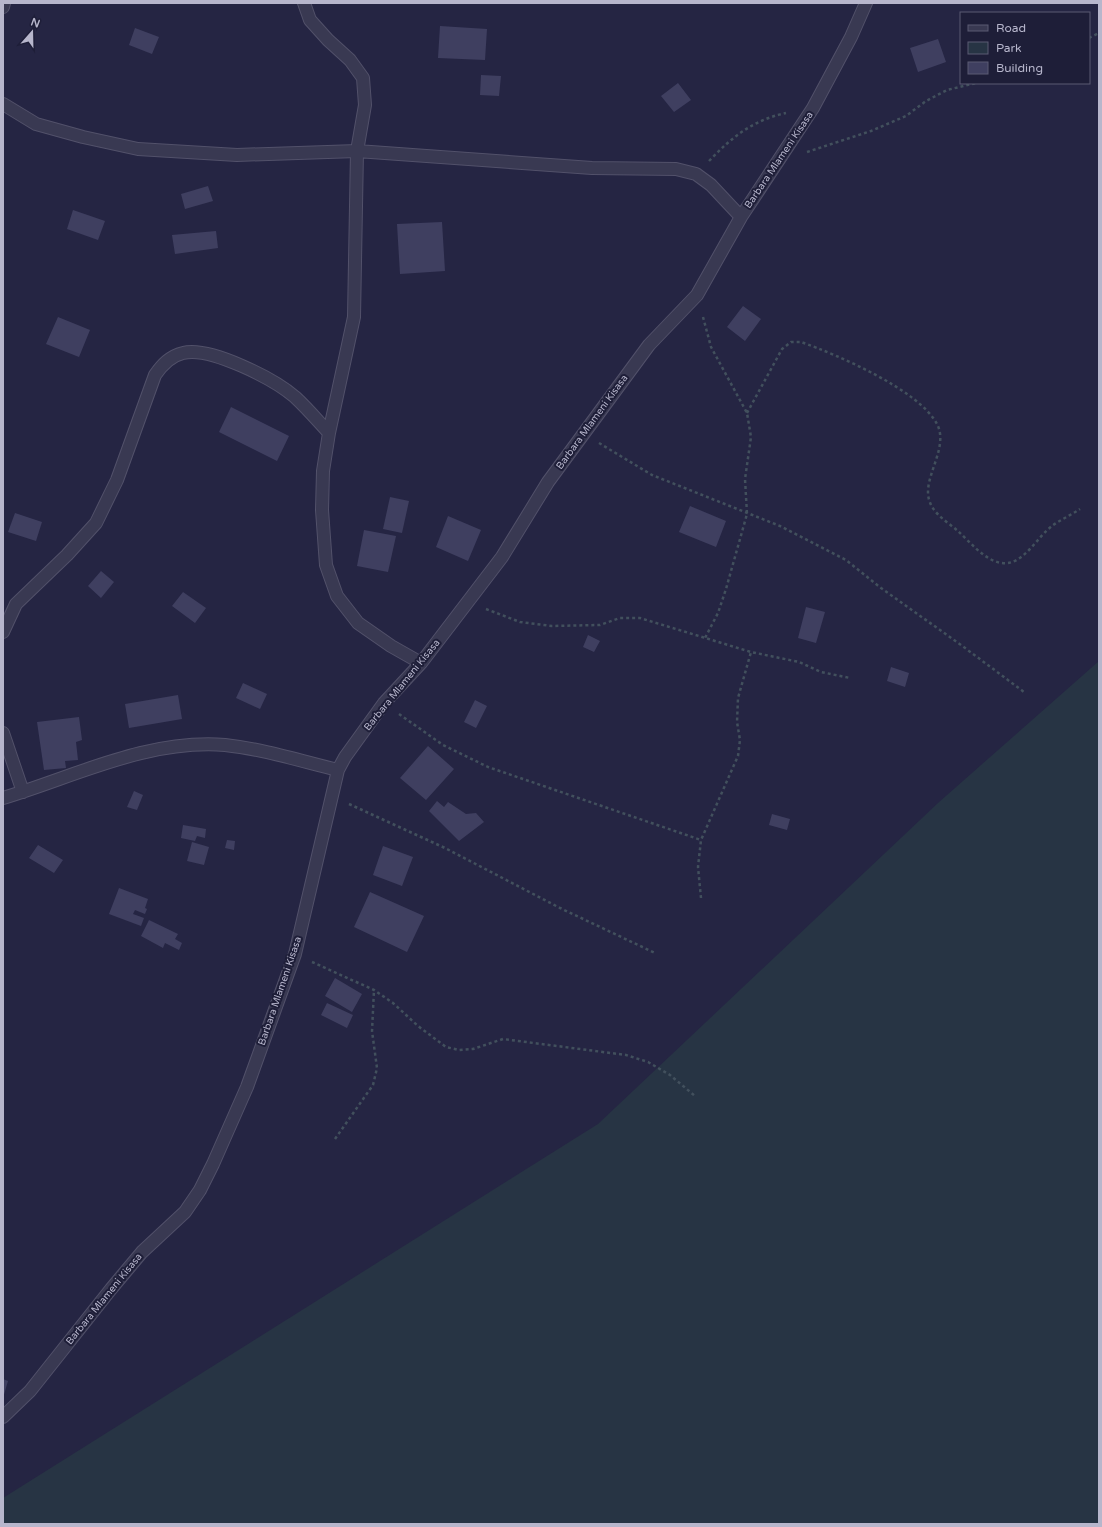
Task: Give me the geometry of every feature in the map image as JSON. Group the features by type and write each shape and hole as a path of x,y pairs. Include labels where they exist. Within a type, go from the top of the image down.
{"street":[{"path":"3,7 4,3"},
{"path":"304,3 310,20 328,40 350,60 363,78 365,105 357,151 354,317 329,433 323,471 322,510 326,565 336,596 358,623 391,646 421,663"},
{"name":"Barbara Mlameni Kisasa","path":"3,1417 30,1391 111,1288 142,1252 185,1212 200,1190 247,1087 295,954 338,770 345,757 384,703 421,663 502,557 548,482 583,432 649,345 697,295 741,217 813,108 852,37 866,3"},
{"path":"3,104 36,124 83,137 138,149 237,155 357,151 592,168 676,169 696,174 711,185 741,217"},
{"path":"3,632 16,604 96,523 117,480 155,375 163,364 173,356 193,351 214,356 267,378 295,398 329,433"},
{"path":"3,733 23,792"},
{"path":"3,798 23,792 88,767 139,753 182,746 225,745 274,754 338,770"}],"path":[{"path":"1090,38 1099,33"},
{"path":"784,151 804,152 871,131 906,116 926,101 947,90 972,84"},
{"path":"696,174 728,142 757,122 778,115 813,108"},
{"path":"697,295 711,347 747,413 751,437 745,479 747,514 718,613 705,638"},
{"path":"747,413 782,349 791,342 801,342 895,385 916,402 936,423 940,432 939,444 928,490 929,503 936,512 977,549 993,560 1003,564 1015,561 1051,527 1080,509"},
{"path":"583,432 652,475 780,526 846,560 881,588 968,649 1024,692"},
{"path":"468,602 520,622 552,626 600,625 620,618 640,618 751,652 799,662 822,672 850,678"},
{"path":"701,898 698,867 701,840 738,756 740,740 737,722 738,698 751,652"},
{"path":"384,703 443,745 488,768 701,840"},
{"path":"332,796 445,848 560,908 655,953"},
{"path":"295,954 374,990 393,1003 418,1026 446,1047 459,1050 473,1049 503,1039 626,1055 648,1062 670,1075 695,1096"},
{"path":"335,1139 373,1085 377,1068 372,1031 374,990"}],"green space":[{"path":"1099,661 1099,1524 3,1524 3,1498 598,1124 938,803"}],"building":[{"path":"440,26 487,29 485,60 438,58"},
{"path":"135,28 159,37 152,54 129,45"},
{"path":"938,39 946,62 918,72 910,48"},
{"path":"481,75 501,76 499,96 480,95"},
{"path":"678,83 691,100 674,112 661,96"},
{"path":"208,186 213,201 185,209 181,194"},
{"path":"73,210 105,221 98,240 67,229"},
{"path":"442,222 445,271 400,274 397,224"},
{"path":"216,231 218,248 175,254 172,235"},
{"path":"743,306 761,319 745,341 727,327"},
{"path":"58,317 90,330 79,357 46,344"},
{"path":"231,407 289,436 277,461 219,432"},
{"path":"390,497 409,501 402,533 383,529"},
{"path":"690,506 726,521 716,547 679,532"},
{"path":"15,513 42,522 36,541 8,532"},
{"path":"448,516 481,530 468,561 436,547"},
{"path":"364,530 396,536 388,572 357,566"},
{"path":"101,571 114,582 101,598 88,586"},
{"path":"183,592 206,608 195,623 172,606"},
{"path":"806,607 825,612 816,643 798,638"},
{"path":"588,635 600,641 594,652 583,647"},
{"path":"891,667 909,673 905,687 887,681"},
{"path":"243,683 267,694 260,709 236,698"},
{"path":"178,695 182,719 129,728 125,704"},
{"path":"475,700 487,706 476,728 464,722"},
{"path":"79,717 82,740 76,742 78,760 65,761 66,768 44,770 37,722"},
{"path":"428,746 454,769 426,800 400,778"},
{"path":"134,791 143,795 137,810 127,807"},
{"path":"437,801 444,807 448,802 466,814 476,813 484,822 459,841 429,811"},
{"path":"772,814 790,819 787,830 769,825"},
{"path":"183,825 206,829 205,838 197,836 195,841 181,838"},
{"path":"227,840 235,841 234,850 225,848"},
{"path":"192,842 209,847 204,865 187,861"},
{"path":"38,845 63,860 54,873 29,858"},
{"path":"383,846 413,857 402,886 373,875"},
{"path":"119,888 148,899 145,914 135,910 133,914 144,918 141,926 109,914"},
{"path":"370,892 424,916 407,952 354,927"},
{"path":"149,920 178,934 175,939 182,943 179,950 165,943 163,948 141,936"},
{"path":"335,978 362,994 352,1012 325,996"},
{"path":"327,1003 353,1015 347,1028 321,1015"},
{"path":"3,1379 8,1381 3,1398"}]}
